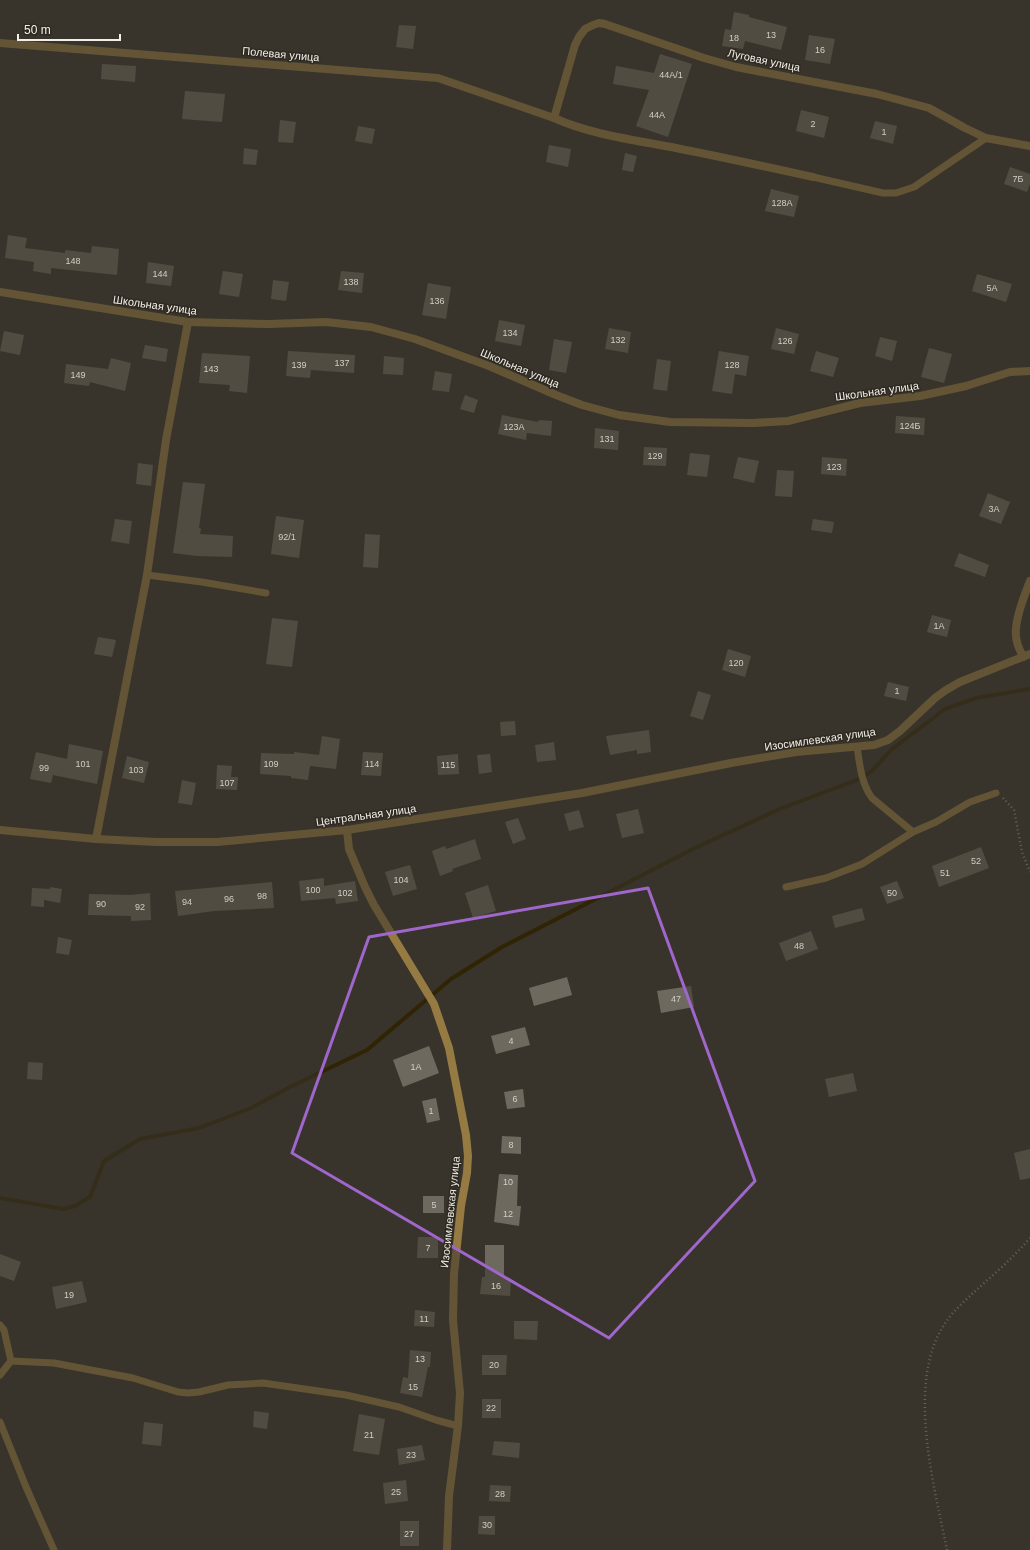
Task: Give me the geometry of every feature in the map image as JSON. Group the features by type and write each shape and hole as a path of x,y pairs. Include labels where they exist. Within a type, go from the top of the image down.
{"street":[{"name":"Луговая улица","path":"554,118 575,44 585,29 599,23 704,58 736,67 877,94 930,108 986,138 1030,146"},
{"name":"Полевая улица","path":"0,43 438,78 554,118 570,125 604,134 813,177"},
{"name":"Школьная улица","path":"0,292 188,322 268,324 326,322 371,327 415,339 489,366 582,405 619,415 670,422 753,423 788,421 860,403 920,396 966,386 1010,372 1030,371"},
{"path":"96,839 147,575 166,440 188,322"},
{"path":"1027,655 1017,642 1016,631 1022,602 1030,581"},
{"name":"Изосимлевская улица","path":"731,762 796,752 874,745 888,740 946,690 960,682 1027,655"},
{"name":"Центральная улица","path":"0,830 96,839 156,842 217,842 347,830 574,794 731,762"},
{"name":"Изосимлевская улица","path":"347,830 349,849 368,893 434,1004 448,1048 466,1134 468,1167 461,1206 454,1274 453,1320 460,1393 458,1426 449,1496 447,1550"}],"lane":[{"path":"813,177 884,193 896,193 914,187 986,138"},
{"path":"147,575 202,582 266,594"},
{"path":"857,747 861,772 868,793 913,832"},
{"path":"786,887 826,878 862,864 913,832 936,822 970,802 996,794"},
{"path":"0,1325 4,1330 11,1361"},
{"path":"11,1361 54,1363 134,1378 178,1392 188,1393 228,1385 263,1383 338,1394 400,1407 458,1426"},
{"path":"0,1375 11,1361"},
{"path":"0,1422 26,1487 54,1550"}],"path":[{"path":"996,794 1006,800 1014,810 1022,852 1030,872"},
{"path":"947,1550 929,1461 924,1404 927,1368 934,1342 946,1321 1030,1238"}],"highlighted area":[{"path":"648,888 755,1181 609,1338 292,1153 369,937"}],"building":[{"path":"734,12 787,27 781,50 745,41 743,49 722,46 725,29 731,30"},
{"path":"399,25 416,26 413,49 396,47"},
{"path":"809,35 835,39 830,64 805,60"},
{"path":"660,54 692,64 668,137 636,126 649,90 613,84 616,66 654,73"},
{"path":"102,64 136,66 135,82 101,79"},
{"path":"185,91 225,94 222,122 182,119"},
{"path":"801,110 829,117 824,138 796,131"},
{"path":"280,120 296,122 293,143 278,142"},
{"path":"875,121 897,126 893,144 870,138"},
{"path":"358,126 375,129 372,144 355,141"},
{"path":"549,145 571,149 568,167 546,162"},
{"path":"244,148 258,150 256,165 243,164"},
{"path":"625,153 637,156 633,172 622,170"},
{"path":"1010,167 1030,174 1030,184 1027,192 1004,184"},
{"path":"771,189 799,196 794,217 765,211"},
{"path":"8,235 27,238 25,248 65,253 65,250 91,253 92,246 119,249 117,275 51,268 51,274 33,271 34,262 5,258"},
{"path":"148,262 174,266 171,286 146,283"},
{"path":"223,271 243,274 239,297 219,294"},
{"path":"341,271 364,273 362,293 338,290"},
{"path":"977,274 1012,284 1006,302 972,291"},
{"path":"273,280 289,282 286,301 271,299"},
{"path":"428,283 451,287 446,319 422,315"},
{"path":"499,320 525,325 521,346 495,341"},
{"path":"609,328 631,332 628,353 605,349"},
{"path":"776,328 799,334 794,354 771,349"},
{"path":"4,331 24,335 20,355 0,351"},
{"path":"880,337 897,341 892,361 875,356"},
{"path":"554,339 572,342 566,373 549,370"},
{"path":"145,345 168,349 166,362 142,358"},
{"path":"929,348 952,354 944,383 921,377"},
{"path":"288,351 355,355 354,373 311,370 310,378 286,376"},
{"path":"719,351 749,356 746,376 735,374 732,394 712,391"},
{"path":"816,351 839,358 833,377 810,371"},
{"path":"202,353 250,356 247,393 229,391 230,385 199,383"},
{"path":"384,356 404,358 403,375 383,374"},
{"path":"111,358 131,363 125,391 90,382 89,386 64,383 66,364 108,369"},
{"path":"657,359 671,361 667,391 653,389"},
{"path":"435,371 452,374 449,392 432,390"},
{"path":"465,395 478,400 474,413 460,409"},
{"path":"502,415 538,422 539,420 552,421 551,436 527,433 526,440 498,434"},
{"path":"896,416 925,418 924,435 895,433"},
{"path":"595,428 619,431 618,450 594,448"},
{"path":"644,447 667,448 666,466 643,465"},
{"path":"690,453 710,455 707,477 687,475"},
{"path":"738,457 759,461 754,483 733,478"},
{"path":"822,457 847,459 846,476 821,474"},
{"path":"138,463 153,465 151,486 136,484"},
{"path":"777,470 794,471 792,497 775,496"},
{"path":"183,482 205,484 199,528 201,529 200,534 233,536 232,557 197,556 173,553"},
{"path":"988,493 1010,502 1001,524 979,516"},
{"path":"276,516 304,520 299,558 271,554"},
{"path":"115,519 132,521 129,544 111,541"},
{"path":"813,519 834,522 832,533 811,530"},
{"path":"365,534 380,535 378,568 363,567"},
{"path":"959,553 989,565 985,577 954,566"},
{"path":"932,615 951,620 947,637 927,632"},
{"path":"272,618 298,621 292,667 266,664"},
{"path":"98,637 116,640 112,657 94,654"},
{"path":"728,649 751,656 745,677 722,670"},
{"path":"888,682 909,687 906,701 884,696"},
{"path":"698,691 711,695 703,720 690,716"},
{"path":"515,721 516,735 501,736 500,722"},
{"path":"649,730 651,752 637,754 637,750 610,755 606,736"},
{"path":"322,736 340,739 336,769 310,766 308,780 291,778 291,776 260,774 261,753 294,754 294,752 319,755"},
{"path":"554,742 556,760 537,762 535,745"},
{"path":"69,744 103,751 97,784 53,775 51,783 30,779 36,752 67,759"},
{"path":"363,752 383,753 381,776 361,775"},
{"path":"458,754 459,774 438,775 437,756"},
{"path":"490,754 492,772 479,774 477,755"},
{"path":"127,756 149,762 144,783 122,778"},
{"path":"217,765 232,766 231,777 238,777 237,790 216,789"},
{"path":"182,780 196,783 192,805 178,803"},
{"path":"638,809 644,833 622,838 616,814"},
{"path":"579,810 584,827 569,831 564,814"},
{"path":"518,818 526,839 513,844 505,822"},
{"path":"475,839 481,859 452,869 453,871 440,876 432,851 445,846 446,849"},
{"path":"981,847 989,868 939,887 932,866"},
{"path":"410,865 417,889 393,896 385,872"},
{"path":"324,878 324,886 355,881 358,901 336,904 335,898 301,901 299,881"},
{"path":"897,881 904,898 887,904 880,887"},
{"path":"272,882 274,908 214,911 178,916 175,891"},
{"path":"488,885 496,911 473,918 465,893"},
{"path":"50,887 62,889 60,903 44,900 44,907 31,906 32,888 50,889"},
{"path":"150,893 151,920 131,921 131,916 88,915 89,894 130,895"},
{"path":"862,908 865,920 835,928 832,916"},
{"path":"811,931 818,949 786,961 779,943"},
{"path":"58,937 72,940 69,955 56,953"},
{"path":"567,977 572,995 534,1006 529,988"},
{"path":"691,986 694,1007 661,1013 657,991"},
{"path":"525,1027 530,1045 496,1054 491,1036"},
{"path":"429,1046 439,1073 403,1087 393,1060"},
{"path":"28,1062 43,1063 42,1080 27,1079"},
{"path":"853,1073 857,1091 829,1097 825,1079"},
{"path":"523,1089 525,1107 507,1109 504,1092"},
{"path":"436,1098 440,1120 427,1123 422,1101"},
{"path":"502,1136 521,1137 521,1154 501,1153"},
{"path":"1030,1149 1030,1178 1020,1180 1014,1153"},
{"path":"499,1174 518,1175 517,1206 521,1206 519,1226 494,1222"},
{"path":"423,1196 444,1196 444,1213 423,1213"},
{"path":"418,1237 438,1237 438,1258 417,1258"},
{"path":"485,1245 504,1245 504,1278 511,1279 510,1296 480,1294 482,1277 485,1277"},
{"path":"0,1254 21,1262 14,1281 0,1276"},
{"path":"82,1281 87,1302 56,1309 52,1287"},
{"path":"415,1310 435,1312 434,1327 414,1326"},
{"path":"514,1321 538,1321 537,1340 514,1339"},
{"path":"410,1350 431,1352 430,1367 428,1367 422,1397 400,1393 403,1377 408,1378"},
{"path":"482,1355 507,1355 506,1375 482,1375"},
{"path":"482,1399 501,1399 501,1418 482,1418"},
{"path":"254,1411 269,1413 267,1429 253,1427"},
{"path":"359,1414 385,1419 379,1455 353,1451"},
{"path":"144,1422 163,1424 161,1446 142,1444"},
{"path":"494,1441 520,1443 519,1458 492,1455"},
{"path":"422,1445 425,1460 399,1465 397,1449"},
{"path":"406,1480 408,1501 385,1504 383,1483"},
{"path":"490,1485 511,1486 510,1502 489,1501"},
{"path":"479,1516 495,1516 495,1535 478,1534"},
{"path":"400,1521 419,1521 419,1546 400,1546"}],"waterway":[{"path":"0,1198 63,1209 75,1206 90,1197 104,1161 140,1139 199,1128 251,1108 290,1087 367,1050 451,979 502,947 695,848 782,808 857,780 872,771 891,750 945,709 976,698 1030,689"}]}
